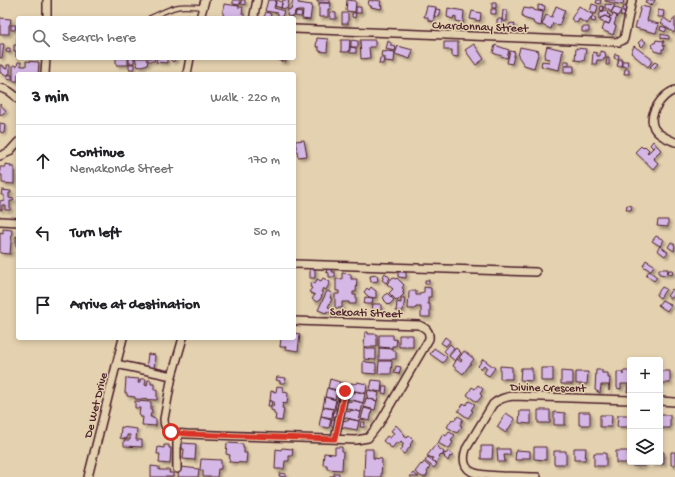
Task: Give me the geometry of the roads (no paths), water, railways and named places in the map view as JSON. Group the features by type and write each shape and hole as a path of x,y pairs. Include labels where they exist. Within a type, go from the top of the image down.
{"street":[{"path":"47,0 47,16"},
{"path":"254,16 257,0"},
{"name":"Chardonnay Street","path":"296,29 621,42 624,39 632,0"},
{"path":"201,16 204,4"},
{"path":"45,72 46,60"},
{"path":"187,72 190,60"},
{"path":"0,88 10,91 16,97"},
{"path":"675,90 663,97 656,107 652,121 654,128 658,133 675,142"},
{"path":"0,156 9,152 16,144"},
{"path":"0,221 16,222"},
{"path":"296,264 536,272"},
{"name":"Sekoati Street","path":"296,321 419,325 424,327 430,335 379,424 368,438 356,440 335,439"},
{"name":"De Wet Drive","path":"88,477 122,340"},
{"path":"182,340 172,376 164,419 166,428 171,432 179,434 335,439 345,391"},
{"path":"116,364 172,376"},
{"name":"Divine Crescent","path":"537,477 479,475 470,471 465,466 464,454 466,449 496,401 504,397 513,396 627,400"},
{"path":"663,401 675,402"},
{"path":"177,469 177,442 179,434"}],"lane":[{"path":"155,16 177,7 204,4"}]}
